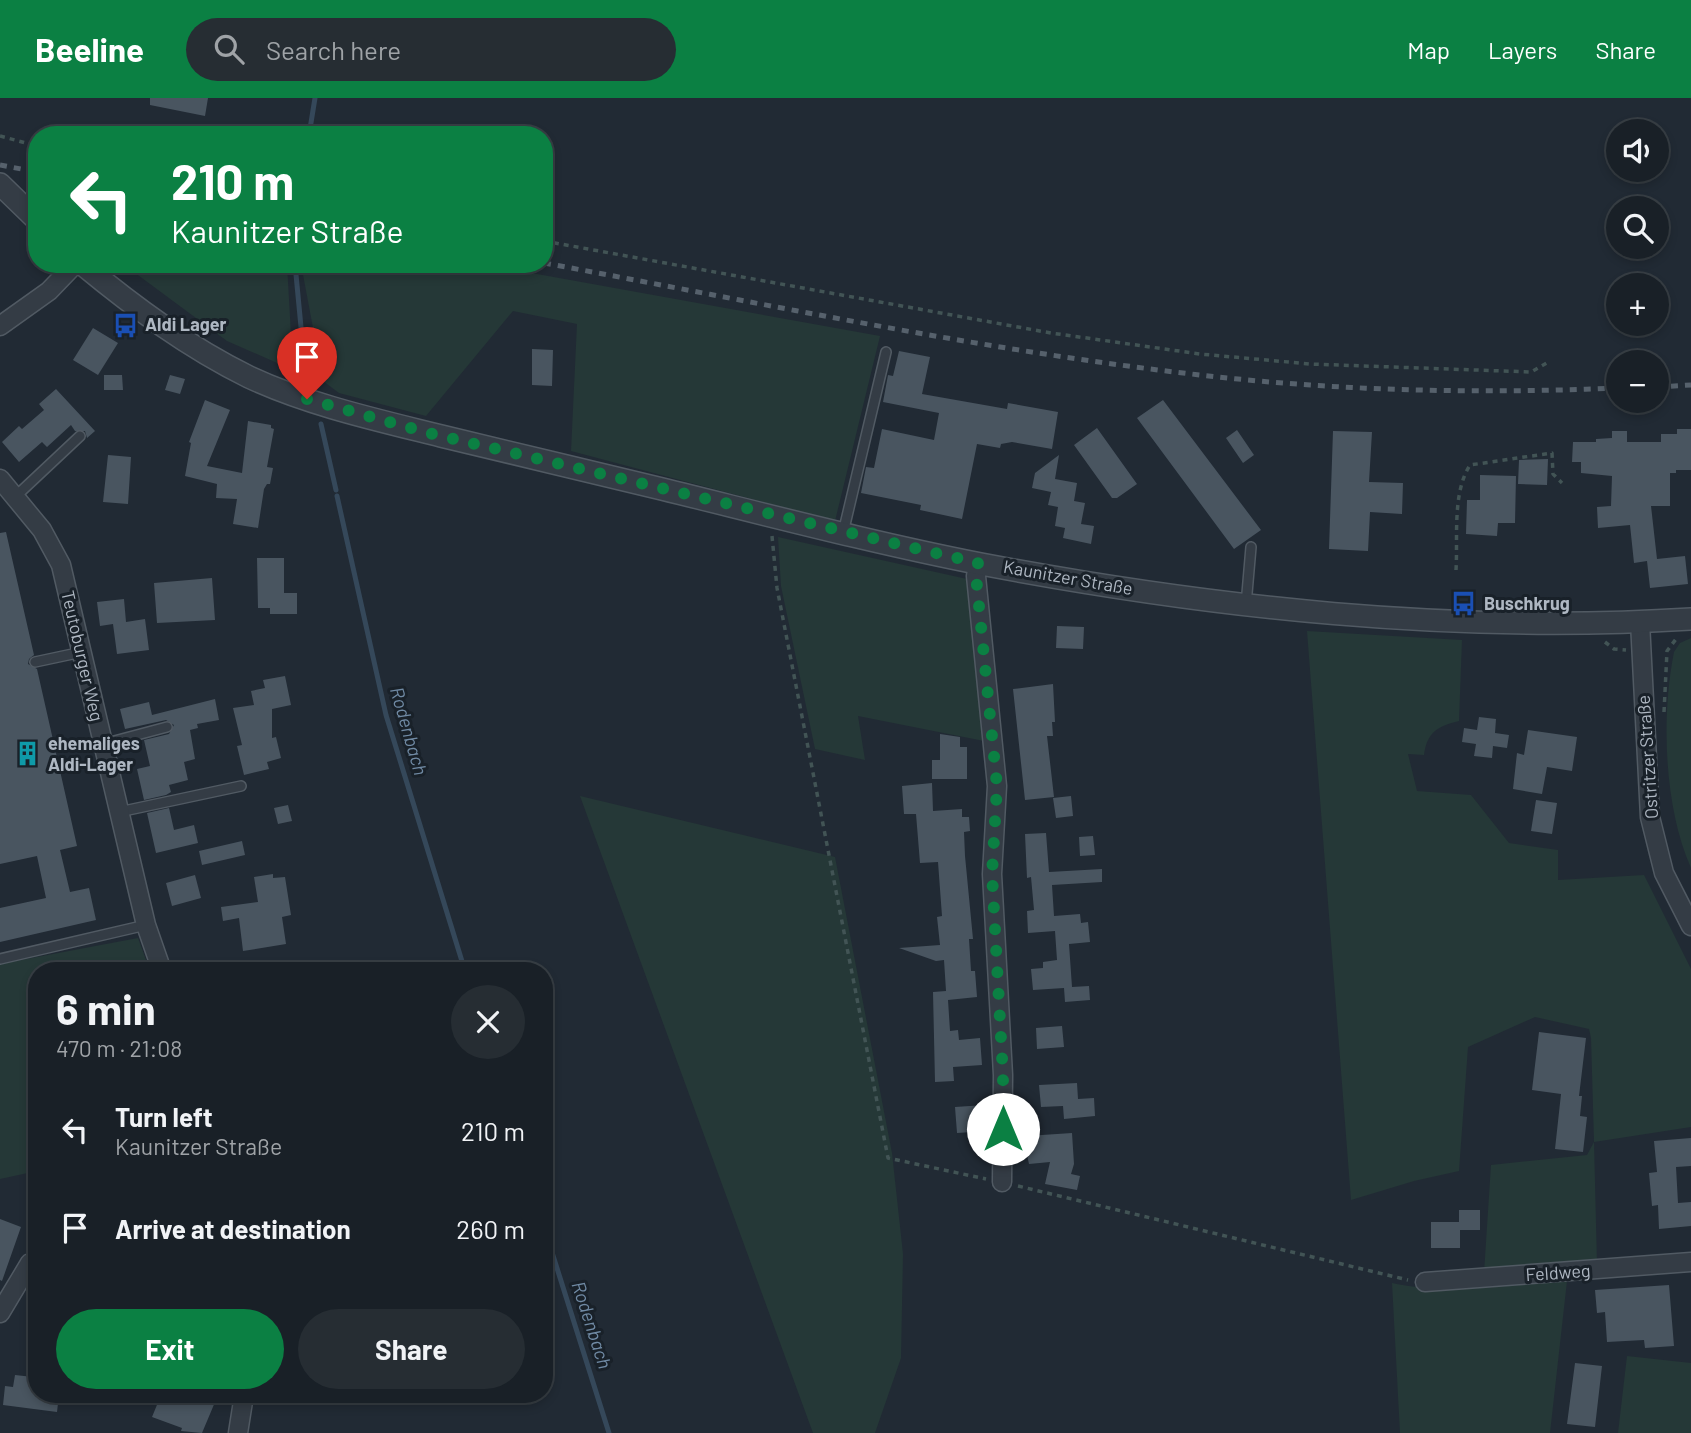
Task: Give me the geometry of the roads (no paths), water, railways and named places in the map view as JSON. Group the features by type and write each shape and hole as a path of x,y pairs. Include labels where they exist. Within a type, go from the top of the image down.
{"street":[{"path":"0,184 28,211"},
{"path":"0,326 49,291 66,273"},
{"name":"Kaunitzer Straße","path":"94,273 169,331 214,358 281,390 383,422 978,563 1146,592 1246,605 1382,617 1545,624 1691,619"},
{"name":"Teutoburger Weg","path":"0,479 42,530 61,565 146,925 159,962"},
{"path":"978,563 976,576 997,786 992,874 1003,1075 1002,1182"},
{"name":"Ostritzer Straße","path":"1640,622 1650,817 1664,873 1691,926"},
{"name":"Feldweg","path":"1425,1282 1691,1262"},
{"path":"0,1313 28,1266"},
{"path":"238,1433 243,1403"}],"lane":[{"path":"843,533 886,352"},
{"path":"15,497 80,436"},
{"path":"1246,605 1251,547"},
{"path":"35,662 82,652"},
{"path":"103,744 167,727"},
{"path":"119,812 241,786"},
{"path":"0,958 146,925"}],"waterway":[{"name":"Rodenbach","path":"310,126 315,98"},
{"name":"Rodenbach","path":"296,273 301,327 313,387"},
{"name":"Rodenbach","path":"321,424 336,490"},
{"name":"Rodenbach","path":"337,496 386,715 462,962"},
{"name":"Rodenbach","path":"553,1256 609,1433"}],"railway":[{"path":"0,165 28,170"},
{"path":"553,265 1035,353 1200,375 1304,385 1409,390 1606,388"},
{"path":"1669,386 1691,385"}],"place":[{"name":"Aldi Lager","path":"125,325"},
{"name":"Buschkrug","path":"1464,604"},
{"name":"ehemaliges Aldi-Lager","path":"28,754"}]}
